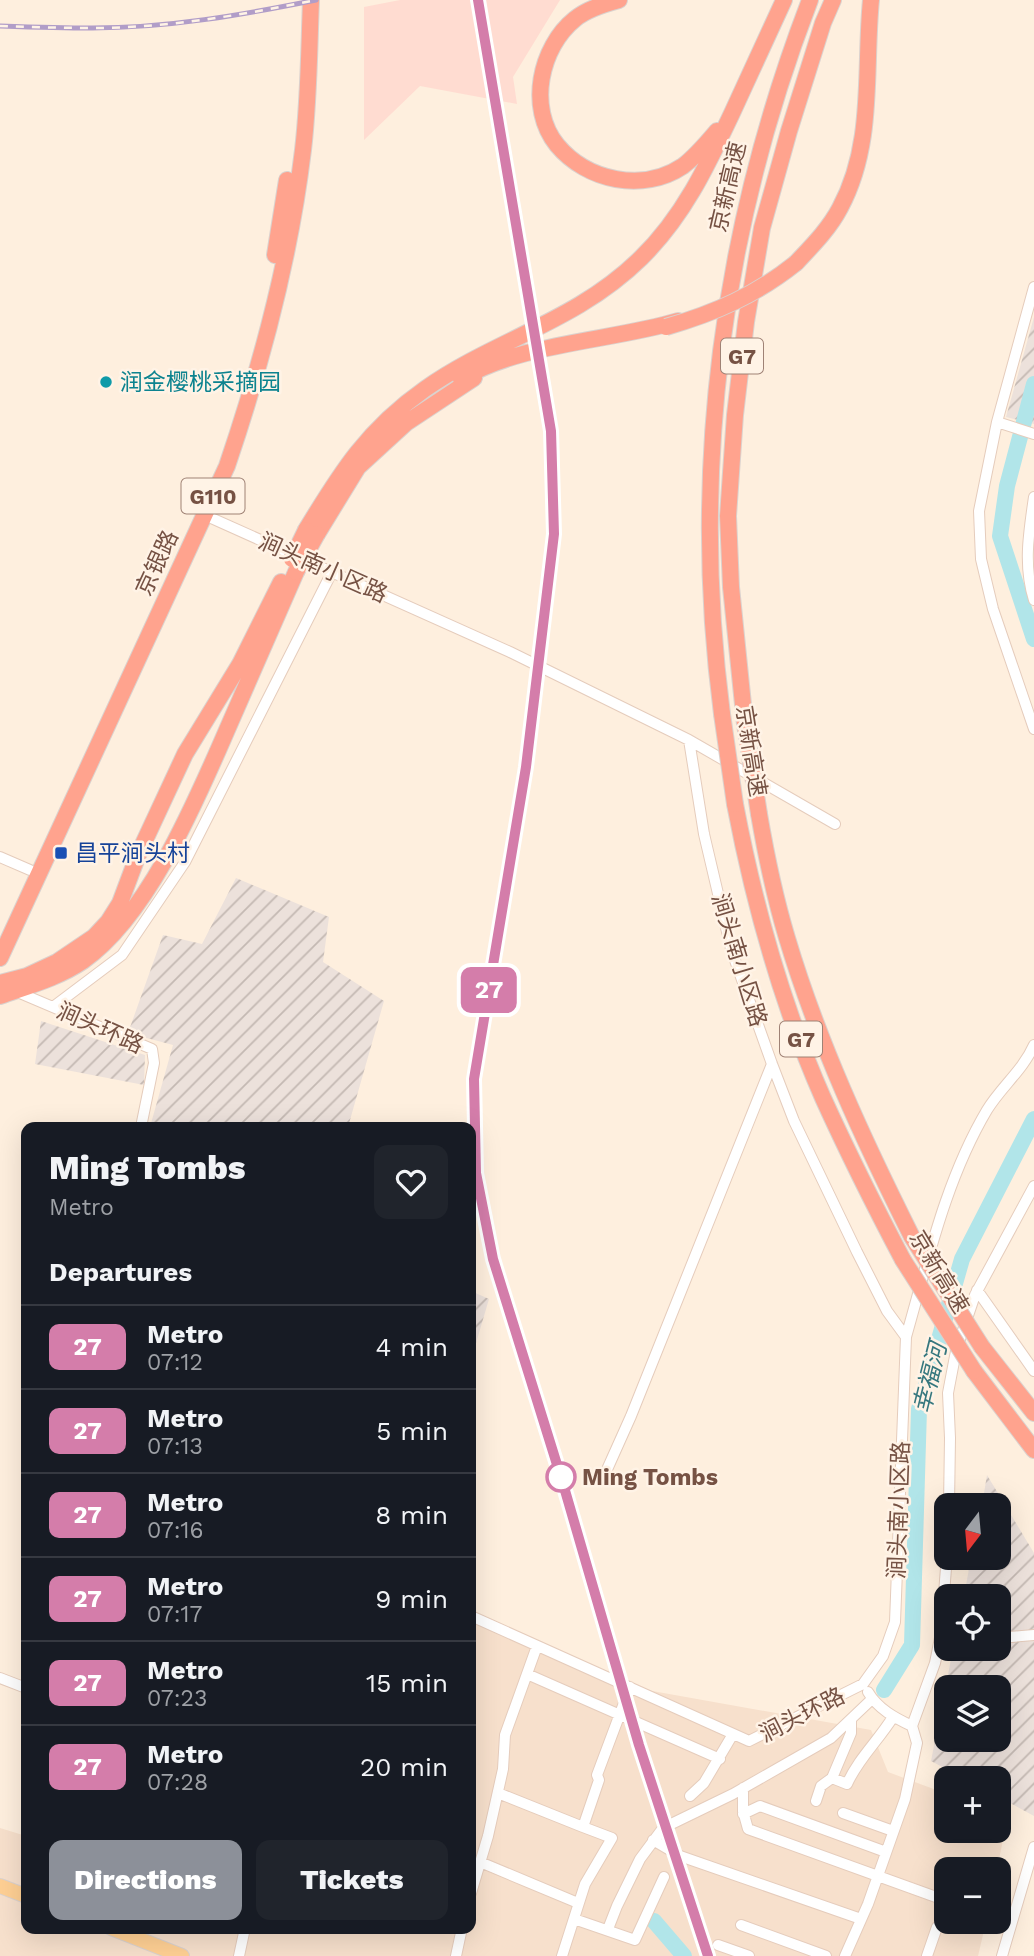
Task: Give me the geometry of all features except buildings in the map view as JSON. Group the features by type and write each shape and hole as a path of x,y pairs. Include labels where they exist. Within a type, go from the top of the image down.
{"highway":[{"name":"京银路","path":"0,958 202,510 236,406 271,280 292,146 300,0"},
{"name":"京银路","path":"0,934 202,510 226,466 246,409 281,282 303,147 311,0"},
{"path":"619,0 576,18 554,43 542,71 541,101 550,133 558,145 585,168 621,180 656,179 668,174 698,153 717,131 743,87"},
{"path":"5,990 57,962 94,937 108,922 120,903 138,855 185,754 240,664 352,456 400,408 426,388 470,362 577,308 611,285 641,258 667,230 689,200 783,0"},
{"name":"京新高速","path":"810,0 767,123 742,223 723,327 713,413 710,589 722,714 735,804 744,853 792,1017 822,1096 854,1166 904,1260 974,1371 1034,1450"},
{"name":"京新高速","path":"833,0 823,23 789,131 762,228 746,322 735,415 728,516 731,587 745,724 759,814 786,936 810,1011 845,1097 912,1237 982,1347 1034,1413"},
{"path":"313,532 358,467 405,423 472,378 507,362 535,354 666,327 699,317 743,299 796,263 839,209 859,162 867,110 871,0"},
{"path":"313,532 358,465 398,422 431,397 470,374 529,352 663,326 696,316 733,303 796,263"},
{"path":"5,990 34,985 67,970 97,949 119,926 162,865 201,788 292,570"}],"main road":[{"path":"0,1886 21,1894"},
{"path":"126,1934 182,1956"}],"street":[{"path":"1034,287 997,422 979,511 981,559 993,609 1034,729"},
{"path":"997,422 1034,434"},
{"path":"1034,497 1027,544 1027,567 1034,600"},
{"name":"涧头南小区路","path":"202,510 510,652 689,740 704,834 730,949 794,1121 887,1311 906,1337 895,1622 883,1656 863,1684"},
{"path":"52,1007 121,955 185,862 332,572"},
{"path":"689,740 835,824"},
{"path":"0,857 30,870"},
{"name":"涧头环路","path":"5,990 152,1049 154,1063 142,1122"},
{"path":"906,1337 937,1225 970,1144 988,1108 1029,1056 1034,1045"},
{"path":"605,1474 631,1416 772,1064"},
{"path":"949,1493 948,1393 956,1351 977,1290 1034,1186"},
{"path":"977,1290 1034,1371"},
{"name":"涧头环路","path":"476,1618 749,1741 863,1684 872,1699 893,1717 912,1726"},
{"path":"1011,1637 1034,1635"},
{"path":"476,1876 503,1769 505,1735 537,1646"},
{"path":"845,1956 862,1919 905,1799 917,1743 912,1726 936,1661"},
{"path":"527,1674 720,1759"},
{"path":"0,1678 21,1686"},
{"path":"583,1826 599,1780 597,1775 630,1687"},
{"path":"608,1929 640,1858 663,1828 743,1788 831,1738 872,1699"},
{"path":"832,1778 847,1784 855,1765 882,1735 893,1717"},
{"path":"816,1801 821,1786 832,1778 851,1732 851,1719"},
{"path":"690,1796 705,1783 733,1734"},
{"path":"743,1788 743,1814 748,1829 934,1897"},
{"path":"498,1793 612,1838 585,1884 562,1956"},
{"path":"743,1814 760,1806 886,1852"},
{"path":"843,1813 893,1831"},
{"path":"653,1840 680,1856 862,1919"},
{"path":"1011,1926 1034,1847"},
{"path":"480,1862 578,1903"},
{"path":"574,1919 635,1940 664,1877"},
{"path":"740,1926 826,1956"},
{"path":"239,1956 244,1934"},
{"path":"456,1956 461,1934"},
{"path":"927,1956 935,1934"},
{"path":"1002,1956 1009,1934"},
{"path":"718,1945 749,1956"}],"shaded area":[{"path":"400,0 560,0 513,77 517,104 420,86 364,140 364,7"},
{"path":"1034,317 1034,424 1006,417"},
{"path":"236,878 329,917 323,962 384,1001 349,1122 151,1122 173,1045 128,1033 163,935 202,944"},
{"path":"41,1021 145,1055 144,1085 35,1064"},
{"path":"476,1293 489,1299 476,1343"},
{"path":"987,1475 998,1493 984,1493"},
{"path":"1012,1516 1034,1553 1034,1816 1011,1804 1011,1766 940,1766 931,1761 934,1746 934,1752 1011,1752 1011,1675 948,1675 951,1661 1011,1661 1011,1584 966,1584 969,1570 1012,1570"},
{"path":"476,1618 630,1687 871,1730 888,1772 934,1789 934,1843 1002,1843 999,1857 934,1857 934,1934 983,1934 978,1956 0,1956 0,1828 21,1834 21,1934 476,1934"}],"waterway":[{"name":"幸福河","path":"1034,384 1007,486 1000,536 1034,639"},
{"name":"幸福河","path":"884,1690 912,1645 919,1409 962,1259 1034,1119"},
{"name":"幸福河","path":"654,1921 684,1956"}],"railway":[{"path":"0,26 148,26 316,0"}],"metro line":[{"name":"27","path":"475,1122 474,1079 526,767 554,534 551,431 478,0"},
{"name":"27","path":"476,1173 493,1259 564,1487 639,1745 708,1956"}],"place":[{"name":"润金樱桃采摘园","path":"106,382"},
{"name":"昌平涧头村","path":"61,853"},
{"name":"Ming Tombs","path":"561,1477"}]}
